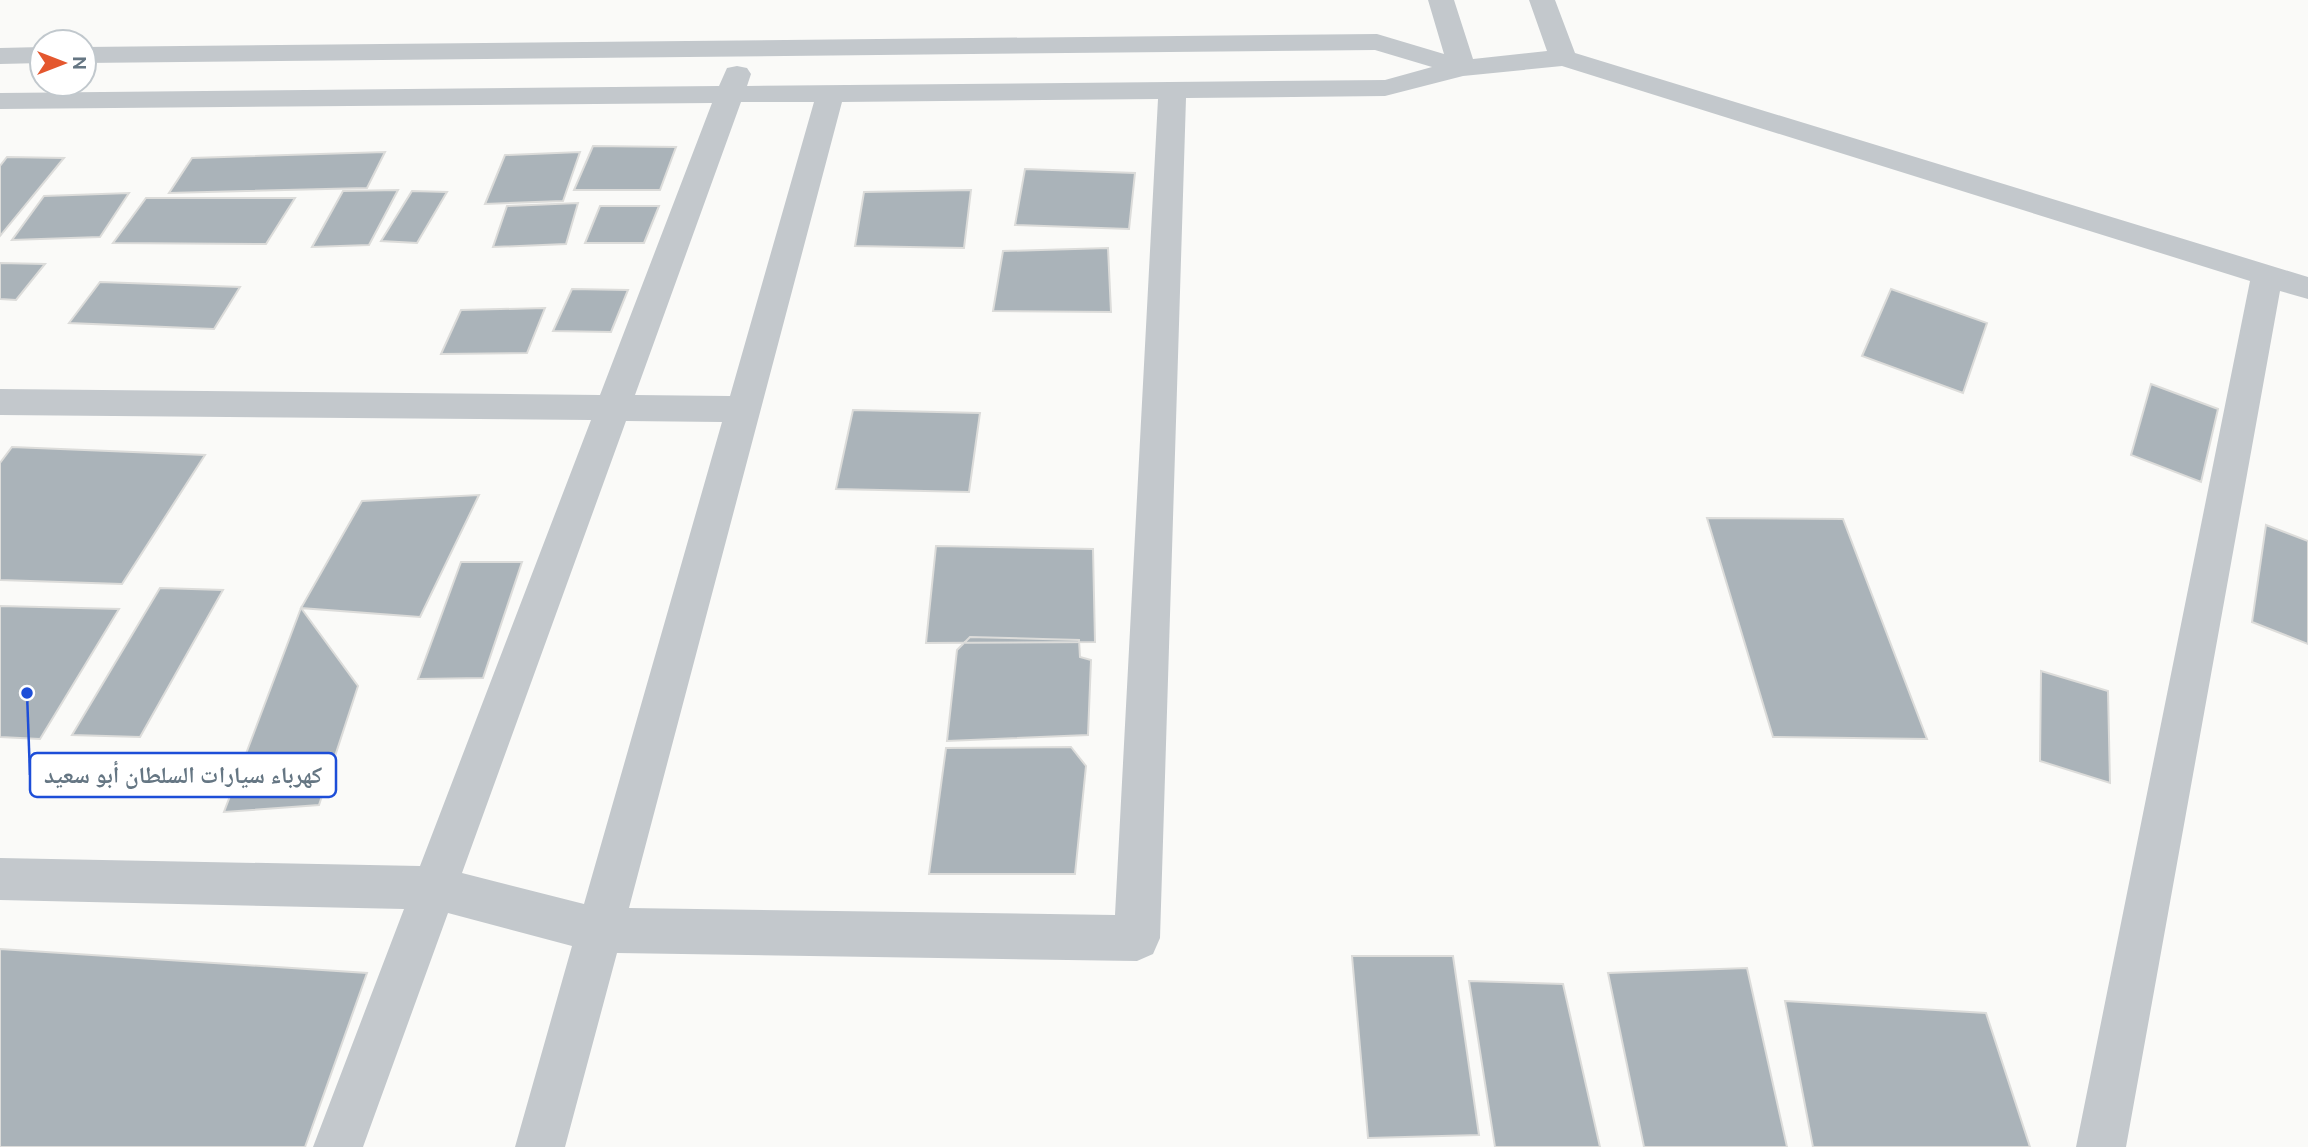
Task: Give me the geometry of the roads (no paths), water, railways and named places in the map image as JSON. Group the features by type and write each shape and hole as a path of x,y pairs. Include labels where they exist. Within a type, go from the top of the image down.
{"street":[{"path":"1441,0 1462,68"},
{"path":"1542,0 1563,58"},
{"path":"98,55 1377,41 1462,68"},
{"path":"338,1147 748,46"},
{"path":"0,56 28,55"},
{"path":"0,101 1385,88 1462,68 1563,58 2308,288"},
{"path":"0,879 435,888 599,930 1137,938 1172,91"},
{"path":"540,1147 830,95"},
{"path":"2101,1147 2267,275"},
{"path":"0,402 744,409"}],"place":[{"name":"كهرباء سيارات السلطان أبو سعيد","path":"27,693"}]}
